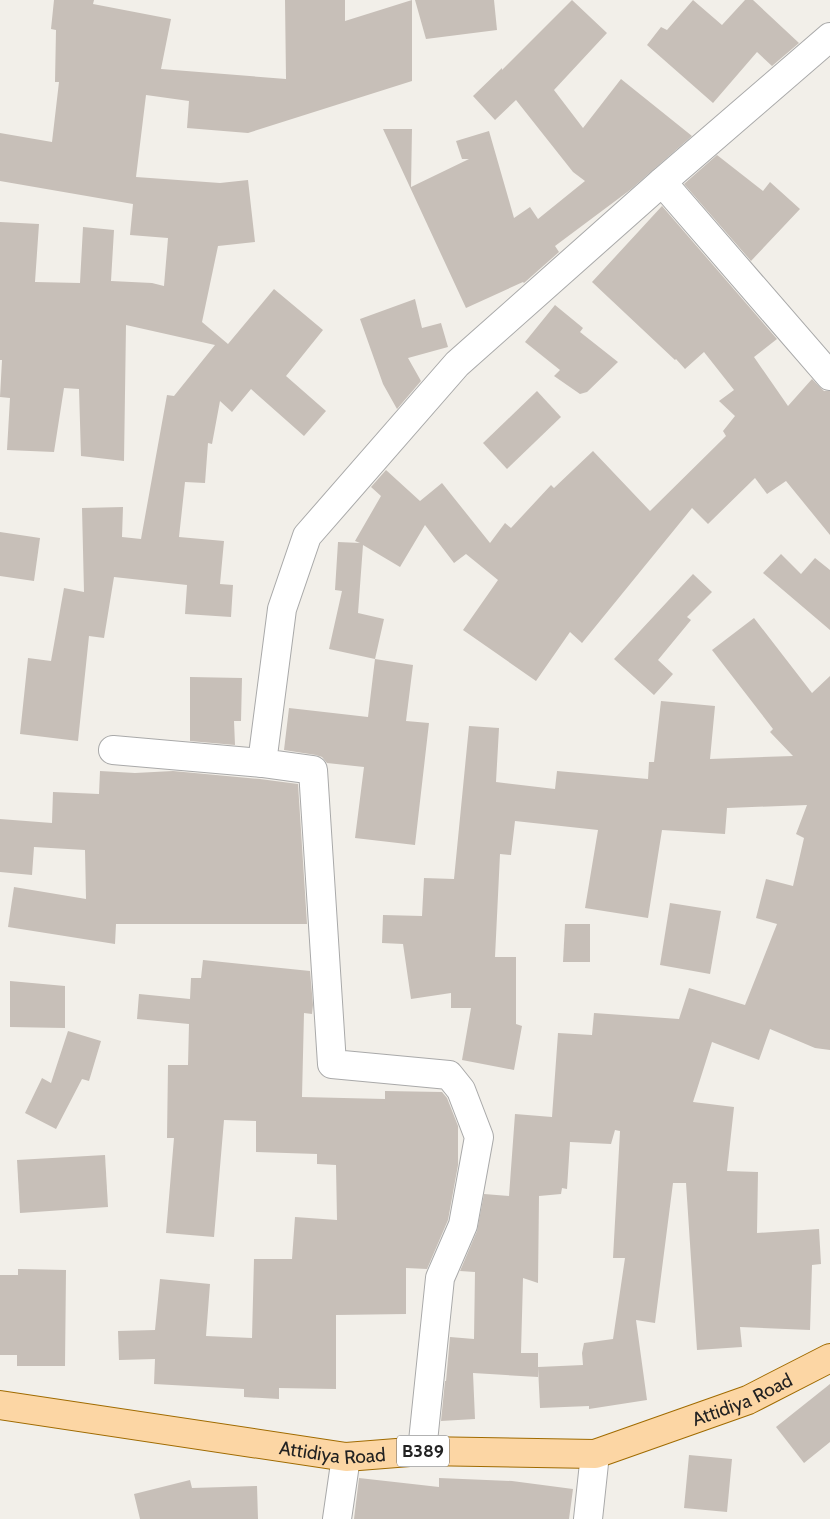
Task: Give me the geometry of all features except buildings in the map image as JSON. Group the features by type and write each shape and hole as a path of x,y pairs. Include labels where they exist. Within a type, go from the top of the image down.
{"main road":[{"name":"Attidiya Road","path":"0,1404 346,1456 422,1451 595,1454 748,1400 830,1358"}],"street":[{"path":"262,763 282,609 307,536 457,364 662,182 830,37"},
{"path":"662,182 830,376"},
{"path":"113,750 262,763 313,770 332,1064 449,1076 461,1090 479,1137 463,1226 440,1278 422,1451"},
{"path":"588,1519 595,1454"},
{"path":"337,1519 346,1456"}]}
